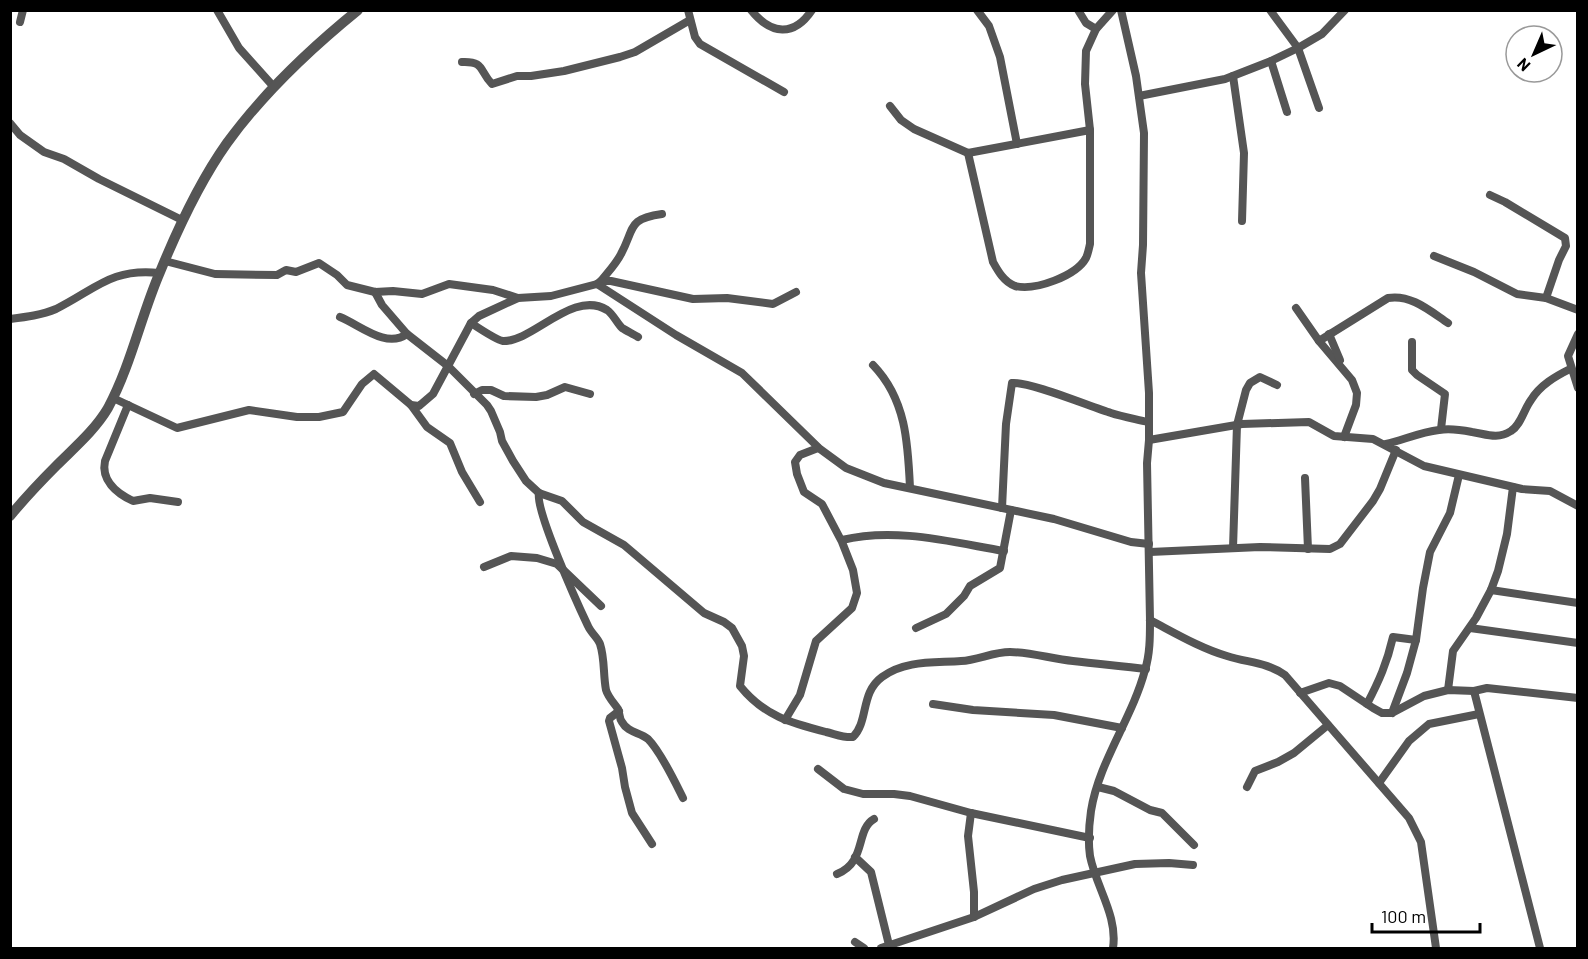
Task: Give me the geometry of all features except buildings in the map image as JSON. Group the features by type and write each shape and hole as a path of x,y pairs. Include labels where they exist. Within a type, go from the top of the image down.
{"street":[{"path":"20,22 23,10"},
{"path":"217,10 239,48 273,86"},
{"path":"10,516 34,488 90,434 113,398 159,273 182,220 227,143 273,86 326,35 358,10"},
{"path":"751,10 768,24 783,31 794,29 801,24 812,10"},
{"path":"977,10 989,26 997,49 1017,144"},
{"path":"1078,10 1086,23 1096,29"},
{"path":"968,153 993,262 1001,276 1014,285 1039,285 1060,279 1072,272 1086,258 1090,244 1090,130 1085,84 1086,51 1096,29 1113,10"},
{"path":"1113,948 1113,932 1107,906 1090,855 1091,809 1101,774 1146,669 1150,642 1147,463 1149,393 1141,273 1144,133 1139,96 1121,10"},
{"path":"1270,10 1298,48 1319,108"},
{"path":"1139,96 1233,76 1271,61 1322,34 1345,10"},
{"path":"462,62 472,61 478,64 492,84 522,75 531,76 564,71 635,52 689,15 695,37 700,44 784,92"},
{"path":"1271,61 1287,112"},
{"path":"1233,76 1244,153 1242,221"},
{"path":"890,106 901,120 914,129 968,153 1090,130"},
{"path":"10,123 20,135 44,152 64,159 182,220"},
{"path":"1490,195 1565,238 1566,246 1546,298"},
{"path":"599,283 617,262 627,236 637,222 645,216 662,214"},
{"path":"1434,256 1474,272 1517,294 1546,298 1578,310"},
{"path":"165,261 215,274 250,275 279,275 283,270 296,272 310,265 321,263 347,285 375,292 422,294 449,284 493,290 518,298 551,296 611,281 693,299 727,298 773,304 796,292"},
{"path":"10,319 56,309 97,285 125,273 142,271 159,273"},
{"path":"599,283 676,335 742,373 818,448 858,474 884,483 1090,528 1149,548 1330,549 1340,543 1380,489 1396,450"},
{"path":"375,292 382,305 407,334 448,366 491,411 502,441 513,461 526,481 539,494 562,501 583,522 624,545 704,613 732,628 742,646 744,656 740,686 767,711 785,720 854,737 858,732 863,709 872,686 881,678 908,664 967,661 1010,652 1146,669"},
{"path":"1319,341 1388,298 1397,296 1418,303 1448,323"},
{"path":"411,405 419,406 433,394 471,322 518,298"},
{"path":"471,322 500,341 518,340 537,326 568,310 591,306 606,310 623,328 638,337"},
{"path":"1296,308 1319,341 1352,380 1357,393 1356,405 1344,437"},
{"path":"340,317 366,331 389,339 400,339 407,334"},
{"path":"1329,334 1345,371"},
{"path":"1578,334 1568,356 1570,369 1578,388"},
{"path":"1412,342 1412,370 1445,394 1440,429"},
{"path":"873,365 889,385 903,418 908,440 910,488"},
{"path":"1386,444 1440,429 1476,432 1495,437 1513,430 1531,399 1539,390 1554,377 1570,369"},
{"path":"113,398 177,428 249,411 297,417 319,417 343,412 362,384 374,374 411,405 427,427 450,443 462,472 480,502"},
{"path":"1233,548 1237,425 1246,390 1250,383 1260,377 1277,385"},
{"path":"1002,508 1006,424 1012,383 1017,382 1035,387 1112,414 1148,422"},
{"path":"474,394 482,390 491,390 504,396 536,397 565,387 590,394"},
{"path":"128,405 103,468 107,481 118,492 133,501 150,498 178,502"},
{"path":"1149,440 1237,425 1309,422 1334,436 1373,439 1424,466 1513,487 1558,493 1578,506"},
{"path":"785,720 800,695 816,641 852,608 857,594 853,570 842,540 822,504 804,492 797,474 795,462 800,455 818,448"},
{"path":"1392,713 1416,640 1430,552 1450,513 1459,475"},
{"path":"1305,478 1308,549"},
{"path":"1448,690 1453,651 1470,628 1491,590 1503,553 1513,487"},
{"path":"539,494 538,498 562,570 588,626 600,642 606,691 619,711 624,726 630,732 648,739 683,798"},
{"path":"916,628 936,620 953,609 969,586 1000,568 1011,510"},
{"path":"842,540 863,535 903,536 931,538 1004,551"},
{"path":"484,567 502,558 522,556 557,564 601,606"},
{"path":"1491,590 1578,603"},
{"path":"1150,621 1210,650 1272,666 1285,675 1409,818 1421,842 1436,948"},
{"path":"1470,628 1578,643"},
{"path":"1367,704 1383,675 1393,637 1416,640"},
{"path":"1300,693 1329,682 1340,686 1382,712 1392,713 1424,696 1448,690 1474,692 1487,688 1578,698"},
{"path":"1474,692 1539,948"},
{"path":"933,704 973,710 1054,715 1122,728"},
{"path":"619,711 609,721 625,787 632,813 652,844"},
{"path":"1379,783 1409,741 1429,724 1479,714"},
{"path":"1247,787 1256,771 1294,753 1328,725"},
{"path":"818,769 844,789 863,794 910,796 971,813 1090,838"},
{"path":"1098,787 1113,791 1150,810 1162,813 1194,845"},
{"path":"971,813 968,836 974,916"},
{"path":"837,874 847,870 855,857 866,827 874,819"},
{"path":"855,857 871,872 885,947 974,916 1034,889 1062,880 1122,866 1146,863 1193,865"},
{"path":"855,942 864,948"}]}
